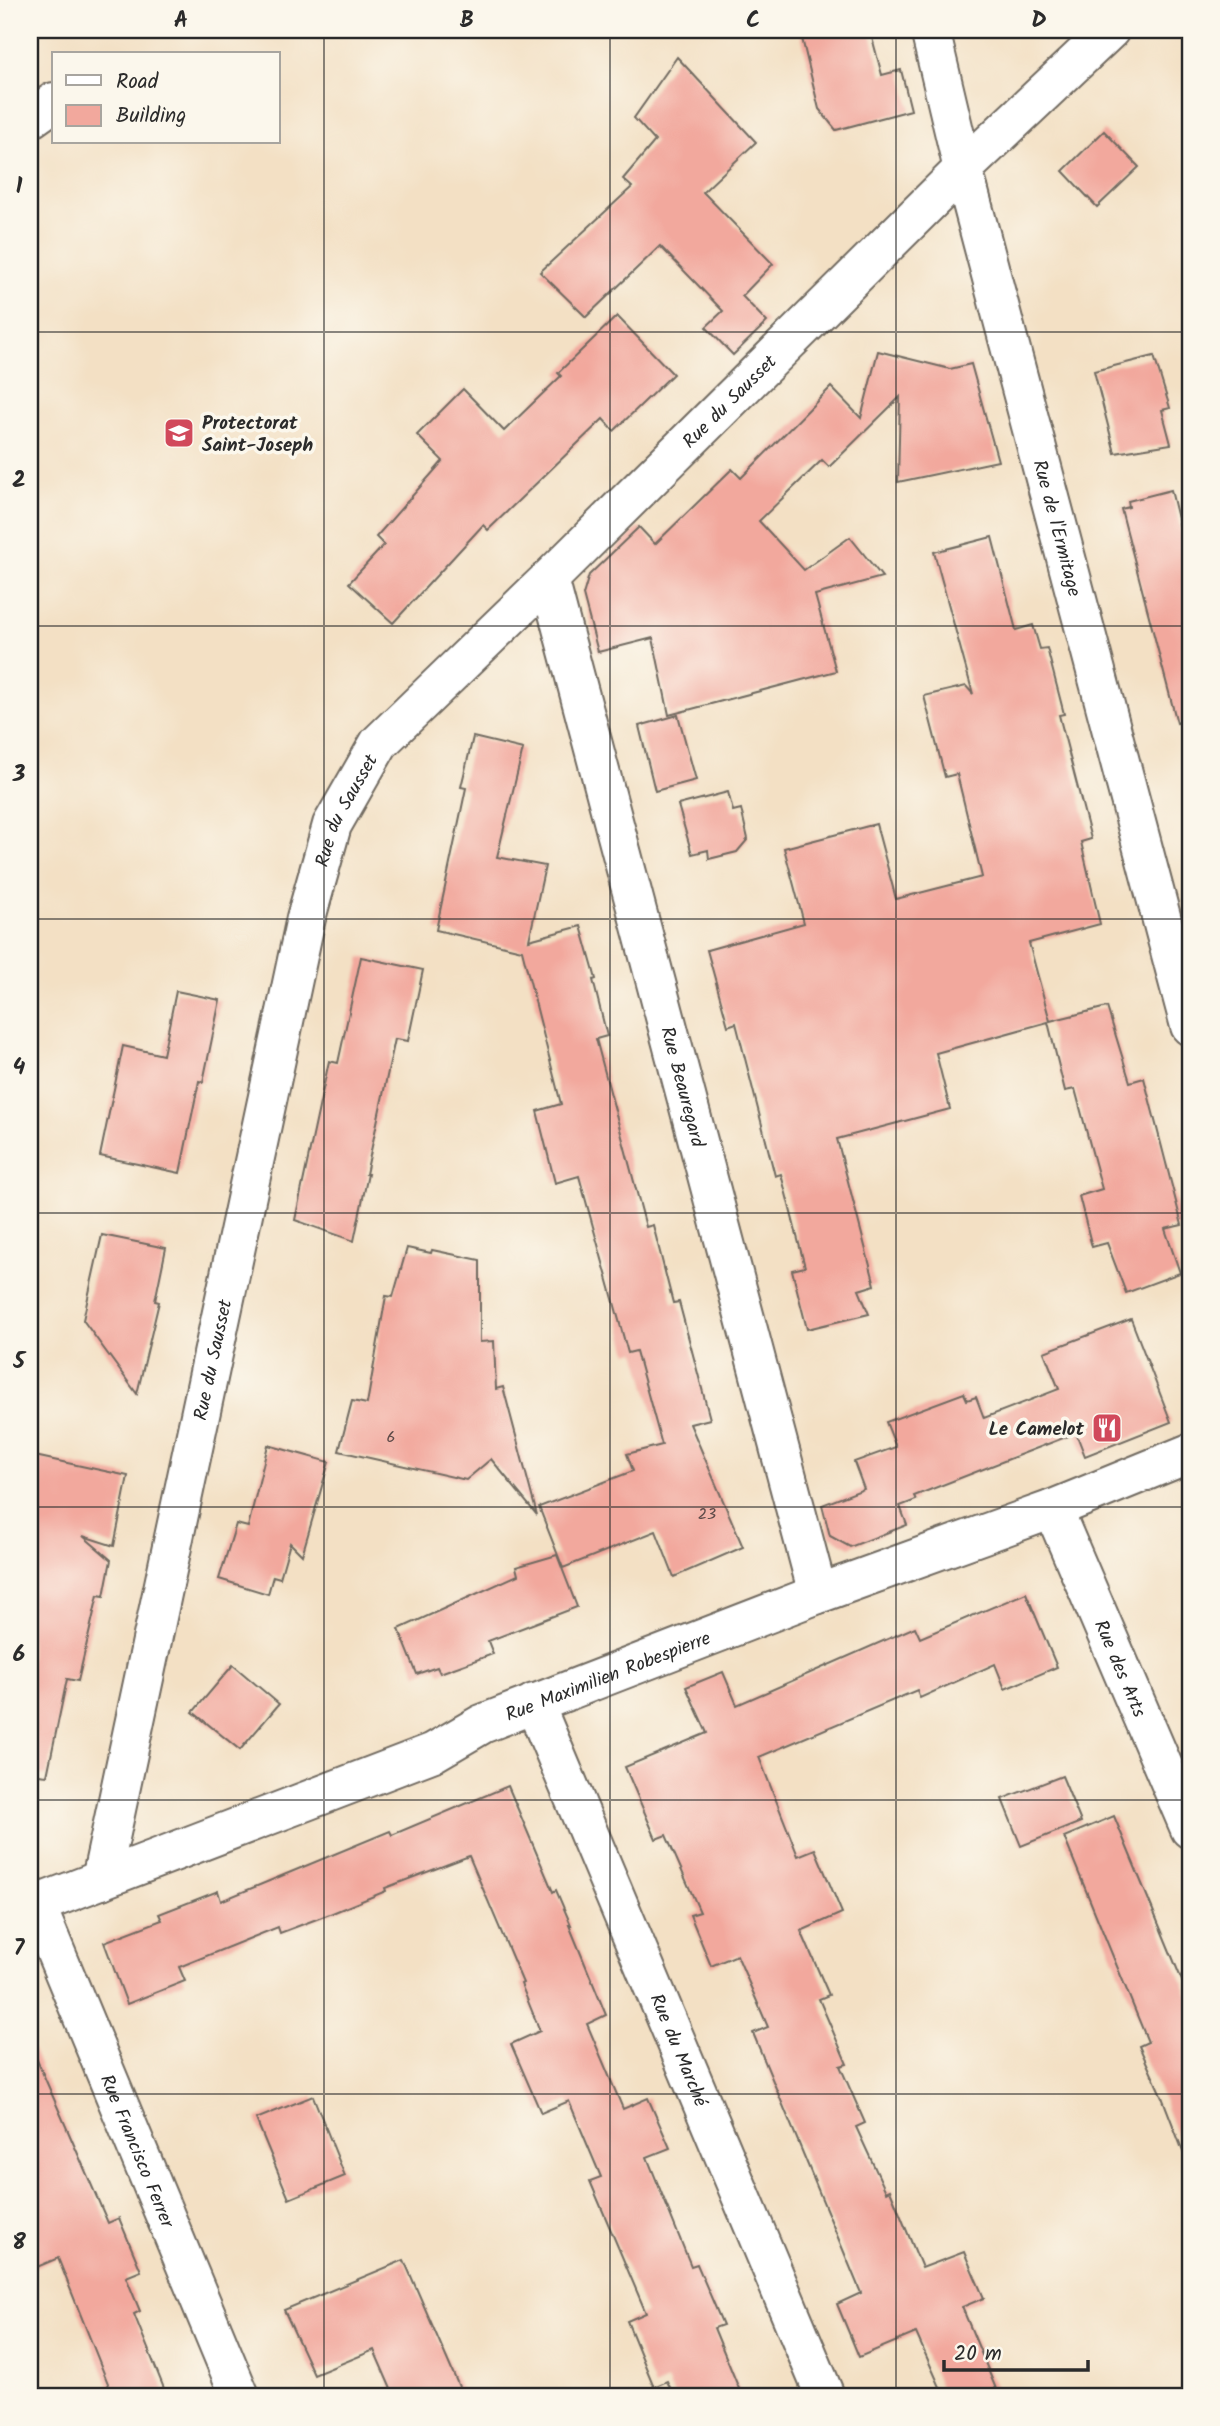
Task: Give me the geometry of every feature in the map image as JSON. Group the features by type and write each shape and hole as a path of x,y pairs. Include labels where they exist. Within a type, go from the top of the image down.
{"street":[{"name":"Rue de l'Ermitage","path":"930,30 963,169 1190,1026"},
{"name":"Rue du Sausset","path":"101,1880 306,918 332,825 379,743 549,579 963,169 1110,30"},
{"path":"30,118 52,103"},
{"name":"Rue Beauregard","path":"549,579 818,1594"},
{"name":"Rue Maximilien Robespierre","path":"33,1906 434,1752 482,1724 534,1703 818,1594 1053,1508 1190,1453"},
{"name":"Rue des Arts","path":"1053,1508 1190,1829"},
{"name":"Rue du Marché","path":"534,1703 825,2396"},
{"name":"Rue Francisco Ferrer","path":"33,1906 240,2396"}],"building":[{"path":"800,30 870,30 882,75 901,70 911,110 836,130 819,109"},
{"path":"677,57 756,142 703,192 773,264 742,296 767,322 733,355 706,327 723,311 660,246 586,317 540,272 632,187 623,179 655,141 634,118"},
{"path":"1104,131 1139,167 1097,207 1063,171"},
{"path":"617,316 673,374 614,431 603,419 488,530 483,525 393,623 349,583 384,545 376,537 443,461 417,435 463,389 504,431 561,376 558,373"},
{"path":"878,351 950,369 971,364 998,461 898,482 900,397 829,467 822,460 759,521 804,570 850,537 882,577 815,595 836,671 669,715 653,638 598,652 583,595 589,575 639,527 655,544 732,469 741,478 831,387 861,418"},
{"path":"1154,356 1170,408 1162,410 1171,444 1115,453 1094,371"},
{"path":"1171,490 1190,568 1190,721 1177,723 1121,509 1129,507 1128,501"},
{"path":"992,537 1016,630 1033,625 1040,649 1047,648 1064,714 1059,715 1091,839 1081,842 1100,924 1029,943 1050,1021 1107,1007 1130,1082 1144,1078 1182,1225 1165,1229 1180,1273 1126,1293 1107,1243 1092,1247 1079,1196 1102,1189 1075,1089 1065,1091 1048,1022 936,1053 950,1109 837,1139 875,1285 859,1290 869,1314 807,1329 792,1270 805,1267 781,1174 775,1176 736,1023 728,1026 707,950 804,923 784,848 876,824 896,899 982,877 957,774 945,777 924,696 966,686 973,694 934,552"},
{"path":"678,715 696,780 655,791 639,726"},
{"path":"473,737 523,749 497,857 545,866 529,940 581,926 596,979 593,980 607,1036 596,1039 646,1227 653,1225 673,1303 679,1302 710,1419 690,1424 743,1547 674,1577 656,1531 563,1568 539,1507 633,1471 627,1454 662,1445 636,1351 628,1353 579,1176 555,1183 537,1111 561,1104 522,950 436,930 466,788 461,787"},
{"path":"728,792 733,811 741,809 748,839 737,852 709,859 708,850 692,854 678,805"},
{"path":"361,957 423,970 408,1041 395,1039 354,1241 295,1220 329,1061 338,1063"},
{"path":"176,991 220,1000 203,1082 199,1081 180,1173 100,1156 123,1046 163,1055"},
{"path":"102,1235 166,1248 155,1301 159,1302 137,1394 83,1320"},
{"path":"407,1248 480,1260 480,1342 494,1341 496,1389 503,1387 537,1515 491,1459 466,1480 339,1451 352,1401 367,1404 386,1296 393,1297"},
{"path":"1131,1319 1171,1422 1085,1456 1076,1433 914,1496 916,1500 900,1506 907,1525 850,1547 830,1536 822,1505 864,1489 854,1462 896,1447 886,1422 964,1393 967,1400 976,1397 984,1418 1059,1389 1044,1352"},
{"path":"268,1445 329,1462 302,1555 290,1543 280,1578 273,1576 268,1594 219,1579 236,1524 248,1527"},
{"path":"30,1455 128,1476 114,1546 83,1536 111,1560 104,1596 98,1595 78,1681 67,1679 47,1776 30,1774"},
{"path":"557,1555 577,1607 488,1641 493,1654 440,1673 437,1667 417,1674 399,1629 518,1575 516,1567"},
{"path":"1026,1593 1057,1667 1005,1689 995,1664 920,1698 917,1690 759,1757 798,1856 815,1849 842,1913 801,1931 829,1995 819,1999 847,2064 840,2066 865,2123 856,2127 886,2192 890,2190 922,2268 964,2252 984,2298 962,2307 999,2396 944,2396 916,2333 859,2357 837,2304 861,2293 753,2033 768,2027 737,1955 711,1966 690,1915 700,1912 666,1835 656,1839 625,1767 707,1733 686,1687 723,1672 737,1705 915,1627 920,1638"},
{"path":"233,1665 279,1704 240,1750 193,1712"},
{"path":"1062,1776 1081,1822 1021,1846 1002,1799"},
{"path":"508,1786 553,1892 556,1890 571,1925 606,2015 587,2024 623,2109 648,2098 670,2148 647,2157 691,2266 697,2264 723,2325 714,2328 742,2396 674,2396 667,2381 654,2387 627,2321 646,2313 590,2181 601,2177 569,2101 541,2113 511,2044 540,2031 521,1984 523,1983 469,1856 385,1888 386,1891 330,1914 280,1933 278,1927 179,1967 185,1981 127,2004 104,1942 162,1920 159,1914 218,1891 221,1901 390,1831 392,1835"},
{"path":"1114,1816 1190,2000 1190,2161 1187,2162 1139,2046 1148,2042 1064,1837"},
{"path":"30,2044 108,2223 119,2218 141,2271 126,2277 140,2311 134,2314 167,2396 113,2396 58,2258 30,2270"},
{"path":"313,2096 345,2176 289,2199 256,2119"},
{"path":"404,2260 463,2396 394,2396 374,2350 314,2375 284,2310"}],"place":[{"name":"Protectorat Saint-Joseph","path":"179,433"},
{"name":"Le Camelot","path":"1107,1428"}]}
